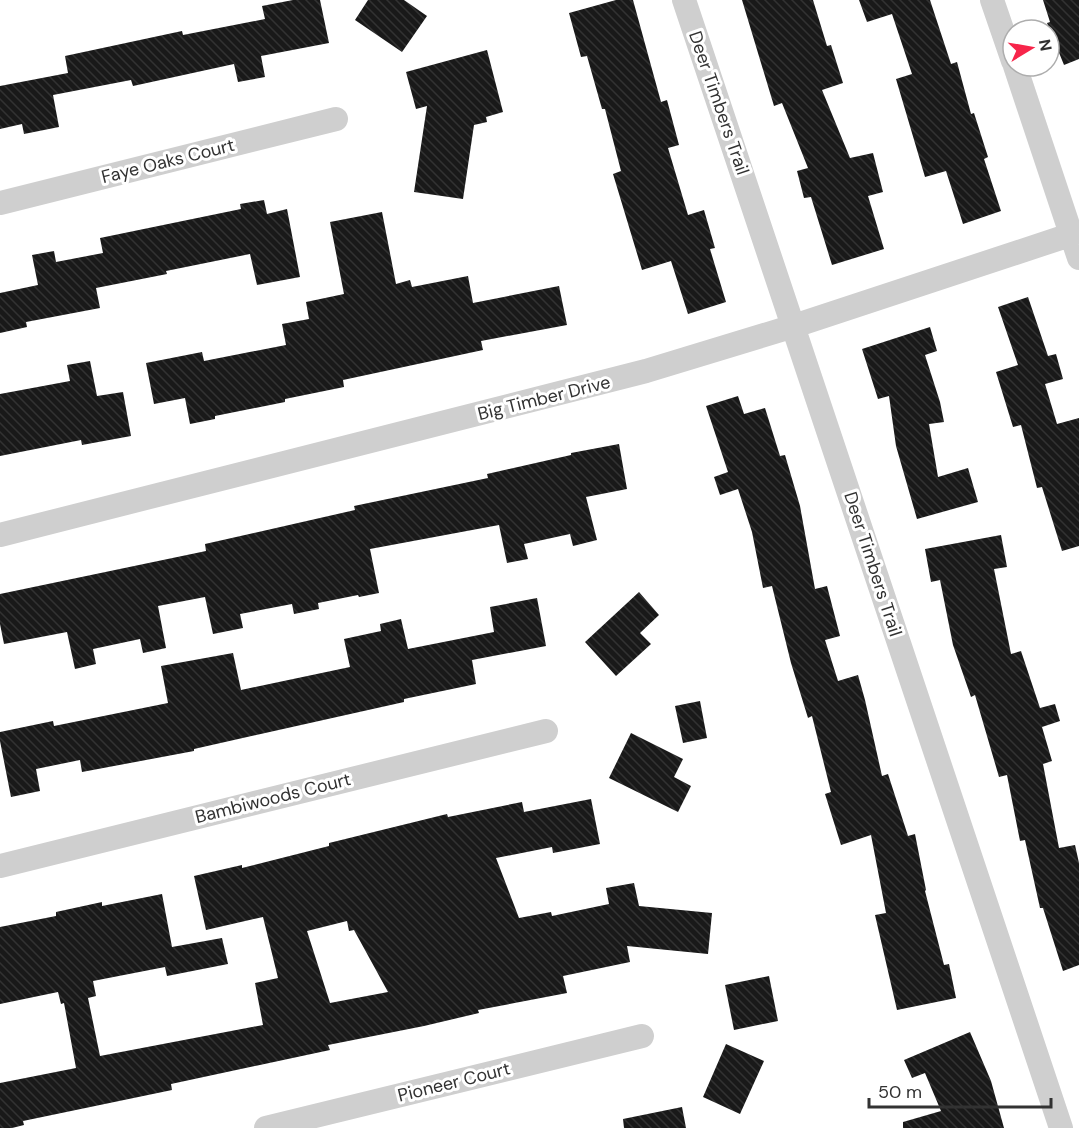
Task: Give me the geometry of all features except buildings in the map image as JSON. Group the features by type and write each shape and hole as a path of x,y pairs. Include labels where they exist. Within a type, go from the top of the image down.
{"street":[{"name":"Deer Timbers Trail","path":"684,0 1061,1128"},
{"path":"992,0 1001,26"},
{"path":"1019,78 1075,233 1079,258"},
{"name":"Faye Oaks Court","path":"0,203 336,119"},
{"name":"Big Timber Drive","path":"0,535 635,374 794,326 1075,233"},
{"name":"Bambiwoods Court","path":"0,866 546,731"},
{"name":"Pioneer Court","path":"266,1128 642,1036"}]}
